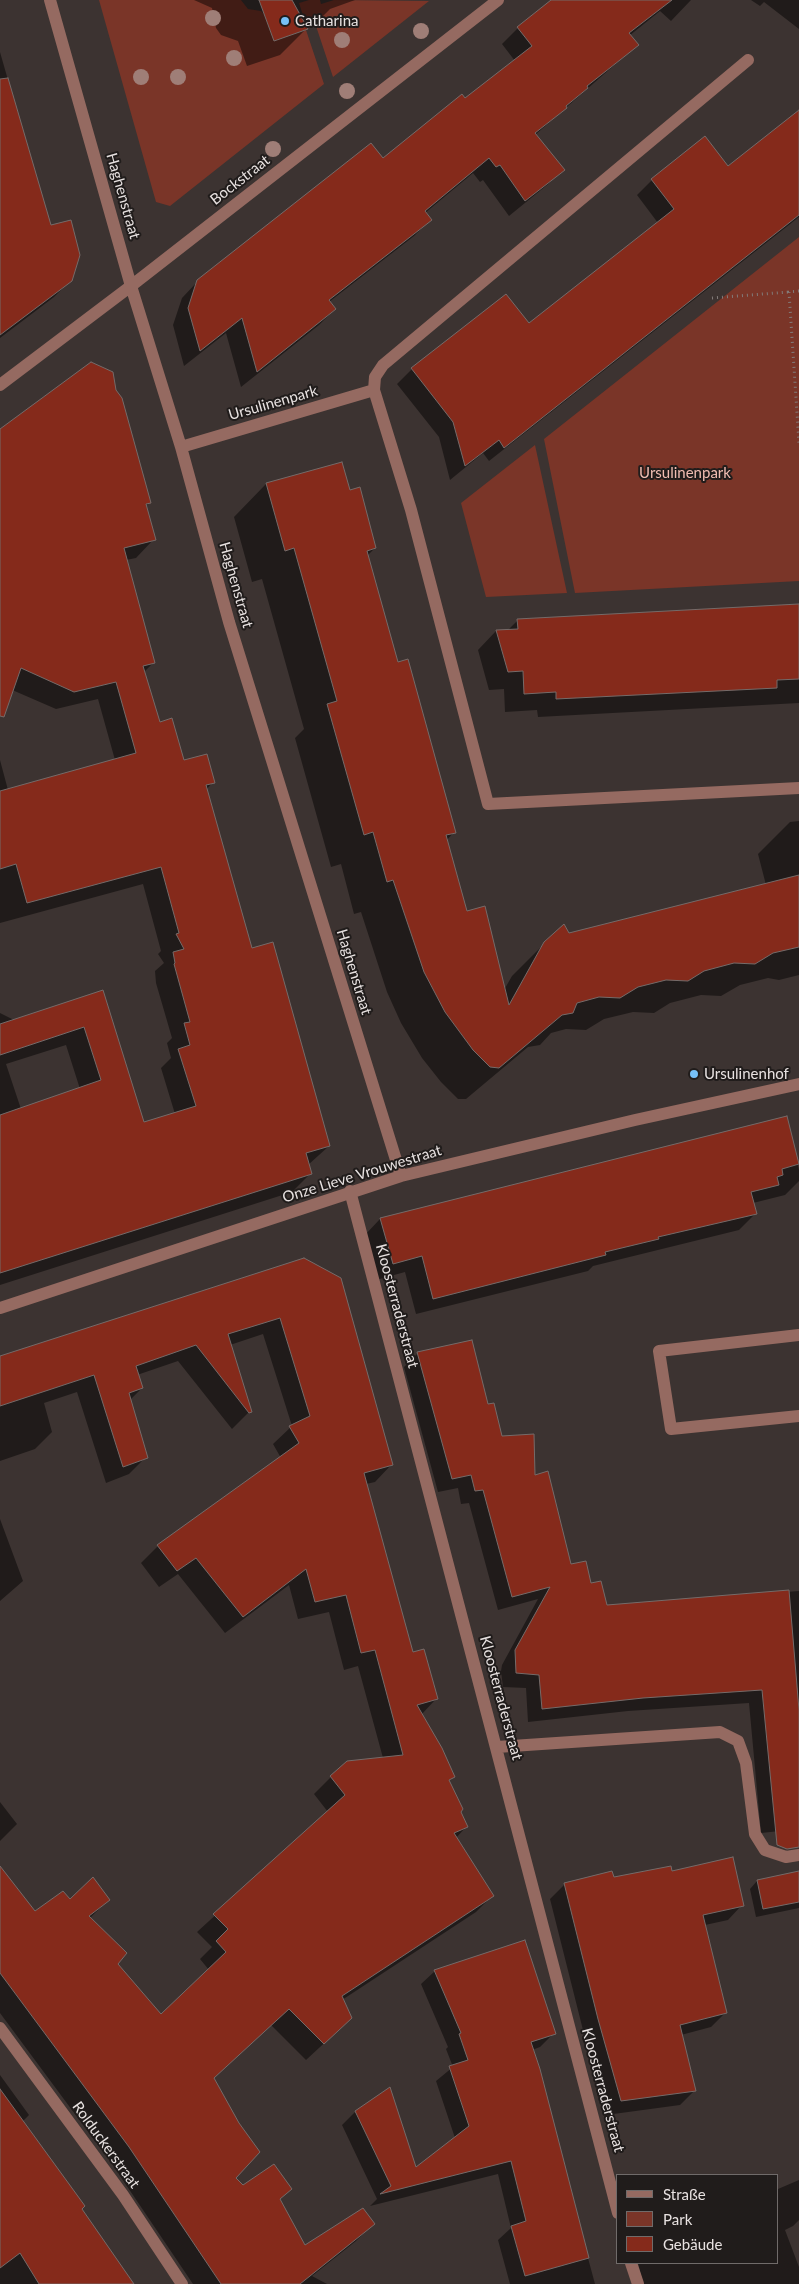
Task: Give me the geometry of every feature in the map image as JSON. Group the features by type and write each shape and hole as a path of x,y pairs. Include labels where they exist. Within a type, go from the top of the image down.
{"street":[{"name":"Haghenstraat","path":"50,0 131,286 181,447 229,622 401,1176"},
{"name":"Bockstraat","path":"0,385 131,286 498,0"},
{"path":"748,60 383,365 375,377 374,390 411,510 488,804 799,788"},
{"name":"Ursulinenpark","path":"181,447 374,390"},
{"name":"Onze Lieve Vrouwestraat","path":"0,1308 350,1191 401,1176 672,1111 799,1084"},
{"name":"Kloosterraderstraat","path":"350,1191 616,2205"},
{"path":"799,1335 658,1351 671,1429 799,1416"},
{"path":"497,1747 720,1732 738,1740 746,1763 755,1834 766,1850 786,1857 799,1855"},
{"name":"Rolduckerstraat","path":"0,2028 122,2195 182,2284"},
{"path":"631,2264 638,2284"}],"path":[{"path":"712,298 799,291"},
{"path":"788,292 799,443"}],"green space":[{"path":"99,0 241,0 248,9 261,11 264,14 274,41 306,30 324,84 170,206 156,202"},
{"path":"309,0 320,0 321,4 334,0 429,1 333,77 316,26 307,28 299,3"},
{"name":"Ursulinenpark","path":"799,237 799,581 575,593 544,439"},
{"path":"535,445 567,593 486,597 461,503"}],"building":[{"name":"Catharina","path":"259,0 292,0 308,29 274,41"},
{"path":"551,0 672,0 629,33 639,45 587,86 588,88 566,106 567,108 535,133 565,170 525,201 500,165 496,167 489,158 425,211 432,220 329,300 336,309 257,372 242,318 200,351 188,308 197,280 371,143 383,158 462,94 465,98 532,46 517,27"},
{"path":"8,78 51,225 71,220 80,255 72,281 0,335 0,79"},
{"path":"799,110 799,215 504,448 499,440 465,466 453,422 411,368 506,294 529,323 674,209 651,179 705,136 728,166"},
{"path":"91,362 113,372 116,390 122,398 151,503 146,504 156,540 124,548 155,663 143,666 160,722 172,718 184,760 207,754 215,783 206,785 252,948 273,942 330,1146 306,1153 312,1174 0,1273 0,1115 101,1080 84,1027 0,1055 0,1024 103,990 144,1122 196,1106 178,1049 190,1045 184,1023 190,1022 174,964 173,952 184,949 176,934 179,933 161,867 27,903 16,864 0,869 0,791 136,753 116,682 74,692 21,668 4,717 0,716 0,429"},
{"path":"342,462 350,490 360,487 376,548 367,551 398,662 408,659 456,833 446,835 467,911 485,906 509,1005 544,942 564,924 569,933 799,875 799,947 773,953 755,964 734,963 704,971 688,981 666,980 638,987 620,998 599,997 577,1003 573,1013 562,1015 499,1068 490,1067 473,1050 445,1012 424,972 393,880 387,882 373,832 364,835 327,704 337,701 294,548 285,551 266,483"},
{"path":"799,604 799,679 777,680 777,688 556,699 556,692 524,694 523,671 508,672 496,630 518,629 517,619"},
{"path":"787,1116 799,1164 782,1169 783,1175 777,1177 779,1185 751,1192 757,1214 658,1237 659,1239 605,1252 606,1255 433,1299 422,1256 393,1264 380,1218"},
{"path":"304,1258 341,1278 393,1465 364,1473 413,1652 424,1649 438,1699 417,1705 442,1748 455,1777 449,1780 463,1809 461,1812 468,1827 454,1833 494,1896 342,1996 352,2018 324,2044 289,2009 214,2078 239,2123 260,2152 236,2178 243,2185 274,2164 292,2189 280,2199 305,2245 363,2208 375,2224 300,2284 221,2284 129,2147 0,1973 0,1866 35,1911 63,1891 70,1899 93,1877 110,1900 89,1916 127,1953 118,1964 161,2014 226,1952 216,1941 228,1929 213,1914 345,1795 330,1776 347,1761 403,1755 375,1650 361,1653 346,1595 315,1602 306,1569 243,1617 196,1558 177,1571 157,1545 299,1443 289,1426 310,1416 280,1318 228,1334 252,1412 249,1413 196,1345 136,1366 143,1388 129,1393 148,1458 123,1467 94,1375 0,1406 0,1356"},
{"path":"472,1340 488,1404 494,1403 502,1436 534,1434 535,1475 548,1471 571,1564 586,1561 591,1583 601,1581 607,1605 789,1590 799,1710 799,1847 787,1849 777,1845 762,1690 643,1698 542,1709 539,1675 516,1673 515,1650 550,1587 512,1597 483,1490 475,1491 471,1475 452,1479 417,1352"},
{"path":"733,1857 744,1906 703,1915 727,2013 680,2025 696,2091 621,2101 598,2019 564,1883 612,1871 614,1877 671,1866 672,1871"},
{"path":"799,1871 799,1902 763,1909 757,1880"},
{"path":"525,1940 556,2034 531,2042 540,2069 589,2258 525,2276 511,2226 526,2221 511,2161 380,2194 391,2186 355,2111 390,2087 416,2167 469,2126 449,2066 468,2060 459,2034 461,2033 434,1970"},
{"path":"0,2089 85,2206 82,2209 134,2284 39,2284 20,2253 0,2268"}],"place":[{"name":"Catharina","path":"285,21"},
{"name":"Ursulinenhof","path":"694,1074"}]}
